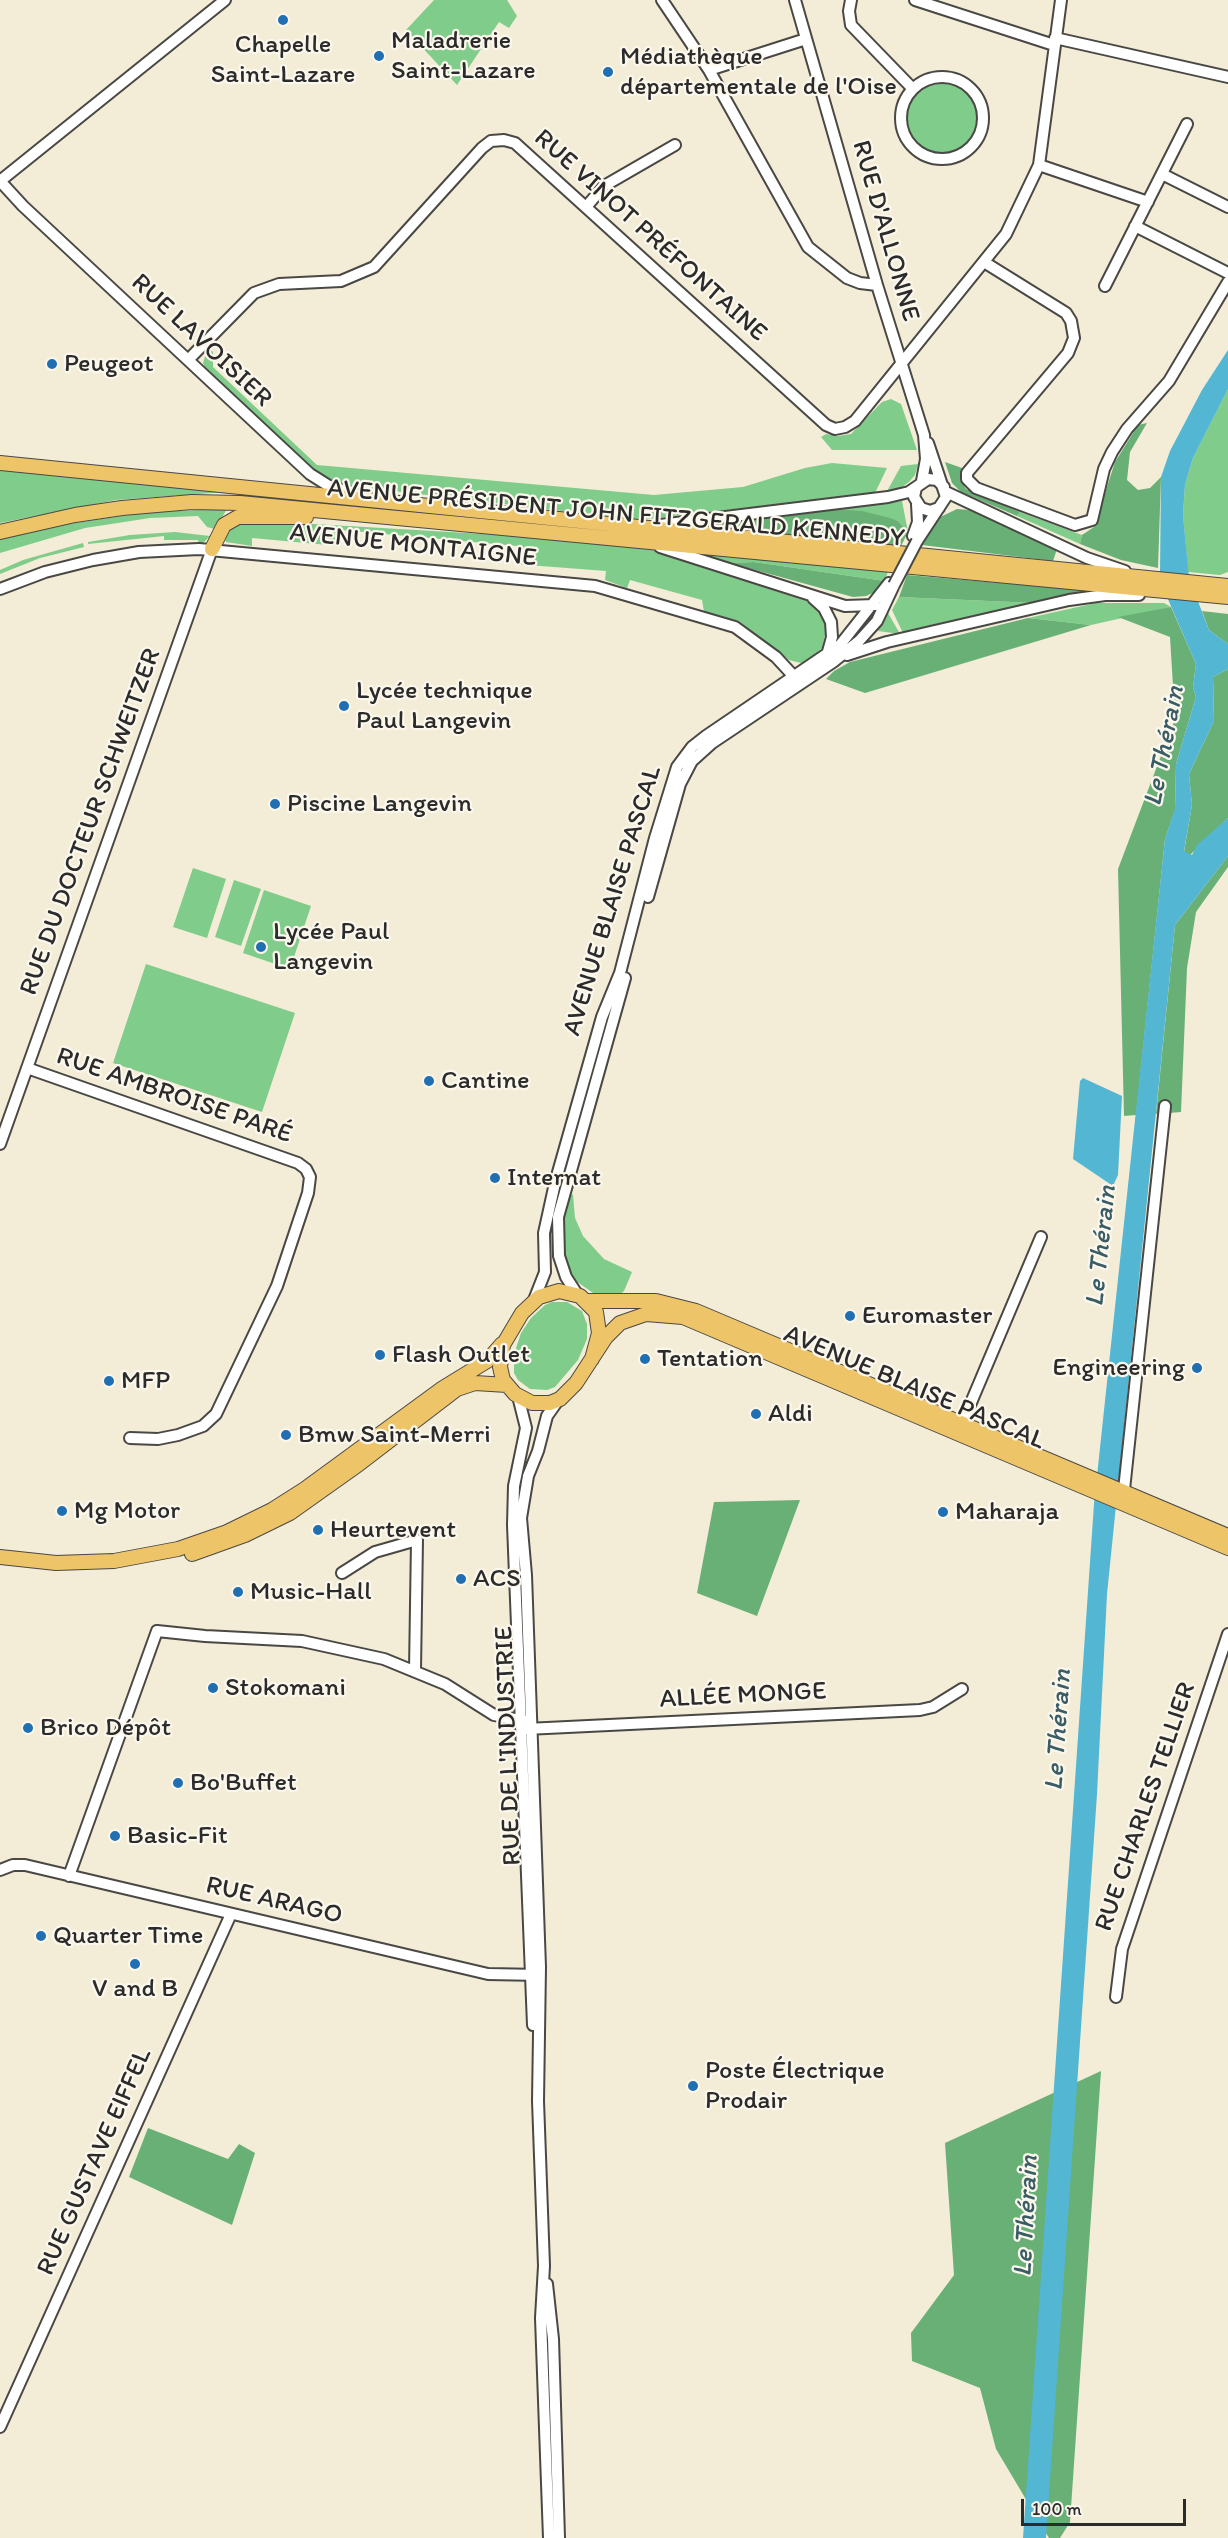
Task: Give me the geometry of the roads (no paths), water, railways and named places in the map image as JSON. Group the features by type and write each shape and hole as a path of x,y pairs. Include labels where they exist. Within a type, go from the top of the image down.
{"main road":[{"name":"AVENUE PRÉSIDENT JOHN FITZGERALD KENNEDY","path":"0,463 648,526 1123,577 1158,588"},
{"name":"AVENUE PRÉSIDENT JOHN FITZGERALD KENNEDY","path":"0,532 85,513 205,502 279,506 1158,588 1228,597"},
{"path":"212,549 224,525 244,516 376,521 418,519"},
{"name":"AVENUE PRÉSIDENT JOHN FITZGERALD KENNEDY","path":"1196,592 1228,585"},
{"name":"AVENUE PRÉSIDENT JOHN FITZGERALD KENNEDY","path":"1196,592 1228,603"},
{"name":"AVENUE BLAISE PASCAL","path":"507,1385 501,1374 500,1360 507,1337 518,1318 534,1300 554,1292 582,1298 648,1300 678,1304 763,1337 961,1427 1121,1495 1228,1536"},
{"name":"AVENUE BLAISE PASCAL","path":"582,1298 596,1312 599,1328 592,1359"},
{"name":"AVENUE BLAISE PASCAL","path":"560,1398 580,1379 611,1331 627,1319 646,1314 683,1317 961,1427"},
{"path":"0,1557 56,1563 114,1561 178,1549 237,1527 305,1489 443,1388 483,1364 496,1353 507,1337"},
{"path":"0,1567 66,1572 119,1569 162,1561 217,1546 259,1529 296,1509 457,1389 475,1383 507,1385 518,1396 538,1404 560,1398"},
{"name":"AVENUE BLAISE PASCAL","path":"1121,1495 1228,1548"}],"street":[{"path":"0,181 225,0"},
{"path":"662,0 709,70 808,247 847,278 860,283 877,285"},
{"name":"RUE D'ALLONNE","path":"795,0 901,364 924,435 945,489"},
{"path":"851,0 849,16 854,28 913,89"},
{"path":"915,0 1054,41 1228,77"},
{"name":"RUE VINOT PRÉFONTAINE","path":"188,360 255,293 287,283 342,281 374,267 482,148 491,141 504,140 514,143 831,427 841,429 851,425 1006,234 1039,165 1061,0"},
{"path":"709,70 806,39"},
{"path":"941,77 960,81 970,88 980,105 982,117 981,130 971,146 961,154 942,159 924,154 913,147 906,137 901,118 903,106 913,89 923,81 941,77"},
{"path":"1105,286 1187,124"},
{"path":"586,207 604,186 675,145"},
{"path":"1039,165 1148,202"},
{"path":"1162,174 1228,207"},
{"name":"RUE LAVOISIER","path":"0,181 315,478 338,489 391,501"},
{"path":"1135,226 1228,273"},
{"path":"984,262 1066,313 1074,333 1073,344 1068,353 966,476 969,483 976,488 1069,524 1089,523 1094,516 1102,478 1112,452 1127,429 1174,373 1228,282"},
{"name":"RUE D'ALLONNE","path":"919,485 926,459 924,435"},
{"path":"648,526 888,497 935,479 945,489 1087,558 1158,588"},
{"path":"919,485 917,504 928,510 939,508 945,502 945,489"},
{"name":"AVENUE BLAISE PASCAL","path":"914,540 918,522 917,504"},
{"name":"AVENUE BLAISE PASCAL","path":"582,1298 566,1277 559,1256 560,1209 682,778 700,752 870,630 888,599 892,584 914,540 939,508"},
{"path":"622,539 662,548 850,607 872,607 888,599"},
{"name":"AVENUE MONTAIGNE","path":"0,589 45,572 93,560 150,551 212,549 607,588 735,627 776,657 798,680"},
{"name":"RUE DU DOCTEUR SCHWEITZER","path":"0,1144 212,549"},
{"name":"AVENUE BLAISE PASCAL","path":"830,658 892,584"},
{"path":"808,594 821,604 830,618 833,633 830,658 887,642 1082,597 1158,588"},
{"path":"872,607 867,622 870,630 877,639 887,642"},
{"name":"AVENUE BLAISE PASCAL","path":"534,1300 545,1272 544,1233 552,1194 602,1017 623,963 674,774 681,760 699,741 798,680"},
{"name":"RUE AMBROISE PARÉ","path":"27,1068 298,1163 306,1169 310,1177 308,1193 277,1286 216,1414 203,1426 178,1435 158,1439 130,1438"},
{"path":"1121,1495 1165,1106"},
{"path":"961,1427 1041,1237"},
{"name":"RUE DE L'INDUSTRIE","path":"518,1396 526,1428 513,1501 536,1975 544,2266 553,2338 559,2538"},
{"name":"RUE DE L'INDUSTRIE","path":"525,1725 522,1504 528,1476 538,1451 547,1416 560,1398"},
{"path":"342,1573 375,1552 417,1540 415,1670"},
{"name":"ALLÉE MONGE","path":"69,1876 157,1630 205,1636 302,1641 384,1659 415,1670 454,1690 494,1715 525,1725 920,1710 933,1707 962,1689"},
{"name":"RUE CHARLES TELLIER","path":"1116,1997 1122,1949 1228,1634"},
{"name":"RUE ARAGO","path":"0,1870 19,1865 488,1974 536,1975"},
{"name":"RUE GUSTAVE EIFFEL","path":"0,2427 231,1914"},
{"name":"RUE DE L'INDUSTRIE","path":"544,2266 541,2318 549,2538"}],"water":[{"path":"1228,350 1228,389 1193,458 1185,485 1183,515 1189,578 1209,630 1228,644 1228,669 1213,677 1214,721 1189,774 1192,805 1184,851 1192,855 1197,845 1228,818 1228,856 1175,925 1107,1594 1097,1794 1046,2538 1023,2538 1094,1504 1165,839 1175,809 1176,764 1196,697 1193,687 1196,664 1164,590 1160,574 1161,477 1170,451 1202,390"},
{"path":"1083,1078 1122,1096 1118,1175 1113,1186 1073,1159 1080,1081"}],"place":[{"name":"Chapelle Saint-Lazare","path":"283,20"},
{"name":"Maladrerie Saint-Lazare","path":"379,56"},
{"name":"Médiathèque départementale de l'Oise","path":"608,72"},
{"name":"Peugeot","path":"52,364"},
{"name":"Lycée technique Paul Langevin","path":"344,706"},
{"name":"Piscine Langevin","path":"275,804"},
{"name":"Lycée Paul Langevin","path":"261,947"},
{"name":"Cantine","path":"429,1081"},
{"name":"Internat","path":"495,1178"},
{"name":"Euromaster","path":"850,1316"},
{"name":"Flash Outlet","path":"380,1355"},
{"name":"Tentation","path":"645,1359"},
{"name":"Engineering","path":"1197,1368"},
{"name":"MFP","path":"109,1381"},
{"name":"Aldi","path":"756,1414"},
{"name":"Bmw Saint-Merri","path":"286,1435"},
{"name":"Mg Motor","path":"62,1511"},
{"name":"Maharaja","path":"943,1512"},
{"name":"Heurtevent","path":"318,1530"},
{"name":"ACS","path":"461,1579"},
{"name":"Music-Hall","path":"238,1592"},
{"name":"Stokomani","path":"213,1688"},
{"name":"Brico Dépôt","path":"28,1728"},
{"name":"Bo'Buffet","path":"178,1783"},
{"name":"Basic-Fit","path":"115,1836"},
{"name":"Quarter Time","path":"41,1936"},
{"name":"V and B","path":"135,1964"},
{"name":"Poste Électrique Prodair","path":"693,2086"}],"water label":[{"name":"Le Thérain","path":"1165,746"},
{"name":"Le Thérain","path":"1102,1246"},
{"name":"Le Thérain","path":"1059,1730"},
{"name":"Le Thérain","path":"1027,2216"}]}
